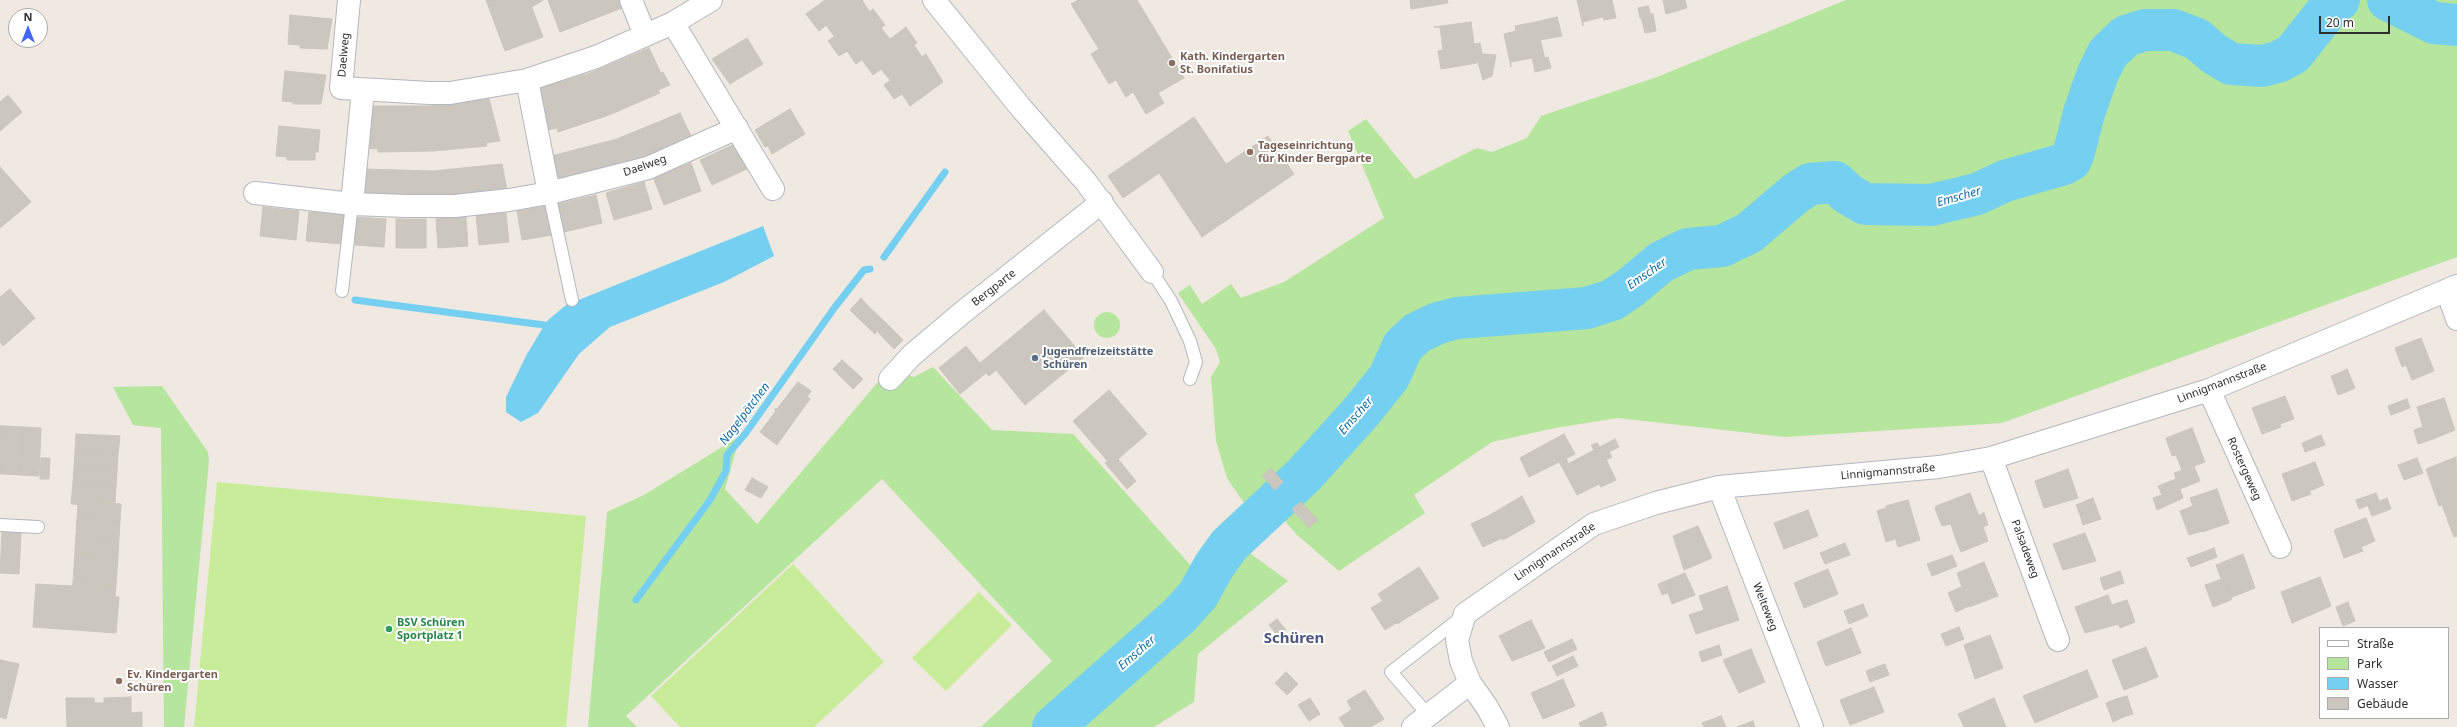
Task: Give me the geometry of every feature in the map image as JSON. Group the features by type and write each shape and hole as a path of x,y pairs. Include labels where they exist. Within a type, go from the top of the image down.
{"street":[{"name":"Daelweg","path":"349,0 341,88 450,93 527,80 596,57 673,23 711,0"},
{"path":"631,0 645,35"},
{"path":"934,0 1022,109 1102,202 1152,272"},
{"path":"673,23 773,189"},
{"path":"527,80 549,193"},
{"path":"352,204 363,90"},
{"name":"Daelweg","path":"255,193 352,204 455,206 549,193 648,168 737,128"},
{"name":"Bergparte","path":"890,379 912,355 963,312 1102,202"},
{"path":"2452,288 2457,319"},
{"name":"Linnigmannstraße","path":"1465,614 1594,524 1656,503 1719,488 1939,467 1991,458 2209,390 2452,288"},
{"name":"Rostergeweg","path":"2209,390 2280,547"},
{"name":"Palsadeweg","path":"1991,458 2058,640"},
{"name":"Welteweg","path":"1719,488 1812,727"},
{"path":"1465,614 1457,640 1461,661 1470,683 1487,707 1498,727"},
{"path":"1421,721 1470,683"}],"lane":[{"path":"549,193 572,300"},
{"path":"342,291 352,204"},
{"path":"1152,272 1171,301 1190,341 1196,362 1190,379"},
{"path":"0,525 38,527"},
{"path":"1421,721 1391,672 1465,614"}],"green space":[{"path":"1846,0 2457,0 2457,257 2002,423 1785,437 1618,418 1555,428 1492,442 1414,495 1425,513 1339,571 1297,535 1266,499 1250,512 1227,478 1216,441 1211,377 1220,362 1216,349 1178,293 1190,285 1202,304 1231,284 1241,298 1284,282 1384,218 1348,131 1366,119 1415,179 1477,148 1492,152 1527,138 1541,116 1657,77"},
{"path":"1107,312 1116,316 1120,325 1116,334 1107,338 1098,334 1094,325 1098,316"},
{"path":"933,367 992,430 1073,434 1201,577 1229,538 1288,581 1198,654 1194,702 1154,727 981,727 1052,661 882,479 626,716 637,727 588,727 607,512 644,495 740,436 725,489 757,524 890,368 914,377"},
{"path":"162,386 208,452 209,461 184,727 164,727 161,428 133,425 113,387"},
{"name":"BSV Schüren Sportplatz 1","path":"217,482 586,516 566,727 194,727"},
{"path":"793,564 884,662 814,727 680,727 651,696"},
{"path":"979,592 1012,625 946,691 912,658"}],"water":[{"path":"763,226 774,256 724,282 610,327 579,354 538,413 521,422 506,412 506,397 527,354 547,321 566,305"}],"building":[{"path":"486,0 529,0 543,37 505,51"},
{"path":"529,0 543,0 532,7"},
{"path":"548,0 619,0 622,8 560,32"},
{"path":"825,0 862,0 869,11 834,36 826,25 819,31 806,14"},
{"path":"1078,0 1137,0 1184,78 1158,93 1164,103 1146,114 1133,92 1126,97 1116,80 1109,84 1091,54 1099,49 1071,4"},
{"path":"1410,0 1447,0 1448,3 1411,9"},
{"path":"1577,0 1612,0 1616,18 1604,20 1603,17 1583,22 1583,26"},
{"path":"1663,0 1685,0 1687,8 1666,14"},
{"path":"1648,6 1651,15 1640,18 1638,8"},
{"path":"873,9 885,25 881,28 890,39 856,64 847,51 839,56 828,41"},
{"path":"1653,14 1656,31 1645,33 1641,17"},
{"path":"290,15 332,19 327,49 300,48 300,45 288,44"},
{"path":"1557,17 1562,36 1540,40 1536,22"},
{"path":"1471,22 1474,44 1480,43 1482,54 1476,55 1477,63 1441,69 1438,51 1443,50 1440,27 1434,27"},
{"path":"1536,22 1545,59 1533,62 1532,58 1511,62 1511,67 1504,34 1516,31 1515,26"},
{"path":"906,27 917,43 914,45 922,57 890,80 881,69 873,75 862,60"},
{"path":"747,38 763,64 730,84 712,59"},
{"path":"649,48 661,73 663,72 670,85 658,90 660,93 609,115 558,132 557,128 543,131 537,89 593,72"},
{"path":"926,54 943,82 910,106 902,94 894,99 884,85"},
{"path":"1476,55 1496,55 1492,76 1483,80"},
{"path":"1548,57 1551,68 1535,72 1533,62"},
{"path":"285,71 326,75 321,104 293,104 293,102 282,101"},
{"path":"8,95 22,112 0,131 0,102"},
{"path":"489,99 500,141 486,143 487,146 433,151 378,152 378,149 364,148 371,106 430,106"},
{"path":"790,109 805,134 772,154 768,146 765,147 755,130"},
{"path":"680,113 692,138 626,163 556,182 551,156 617,139"},
{"path":"1194,117 1226,164 1268,136 1294,174 1202,237 1159,173 1123,198 1108,176"},
{"path":"279,126 320,130 318,152 315,152 315,160 287,160 287,157 276,156"},
{"path":"737,143 749,168 712,185 700,160"},
{"path":"691,163 701,191 664,205 653,177"},
{"path":"502,164 507,190 434,196 361,195 364,169 433,171"},
{"path":"0,167 31,202 0,228"},
{"path":"644,182 652,209 614,220 606,193"},
{"path":"596,195 602,223 564,232 557,204"},
{"path":"547,206 552,235 522,240 517,211"},
{"path":"263,207 299,211 296,240 260,236"},
{"path":"309,212 345,215 342,244 306,241"},
{"path":"506,213 509,242 479,245 476,215"},
{"path":"356,217 386,219 384,247 355,245"},
{"path":"466,217 468,246 438,248 436,219"},
{"path":"396,219 426,219 426,248 396,248"},
{"path":"10,289 35,318 19,332 0,310 0,297"},
{"path":"861,298 869,307 858,318 850,310"},
{"path":"869,307 886,323 877,331 861,315"},
{"path":"0,310 19,332 3,346 0,342"},
{"name":"Jugendfreizeitstätte Schüren","path":"1044,310 1084,357 1025,405 996,370 989,376 986,373 960,394 939,368 966,346 980,363"},
{"path":"861,315 877,331 875,334 858,318"},
{"path":"886,323 903,340 894,349 877,331"},
{"path":"2421,338 2434,371 2412,380 2406,365 2402,367 2395,348"},
{"path":"842,360 863,379 853,389 833,369"},
{"path":"2347,369 2355,388 2346,392 2339,373"},
{"path":"2339,373 2346,392 2338,395 2331,376"},
{"path":"798,382 811,391 807,397 794,387"},
{"path":"794,387 807,397 801,406 798,404 789,417 794,421 777,445 760,432 776,411 774,409 777,409"},
{"path":"1109,390 1147,434 1111,465 1073,421"},
{"path":"2285,396 2294,419 2280,424 2281,427 2262,434 2252,408"},
{"path":"807,397 810,399 794,421 789,417 798,404 801,406"},
{"path":"2444,398 2455,430 2433,439 2428,425 2423,427 2417,407"},
{"path":"2407,399 2410,408 2391,415 2388,406"},
{"path":"2428,425 2433,439 2418,444 2414,430"},
{"path":"0,426 5,426 3,474 0,474"},
{"path":"5,426 23,427 21,475 3,474"},
{"path":"23,427 41,428 39,476 21,475"},
{"path":"2192,428 2205,462 2182,470 2176,455 2172,456 2166,438"},
{"path":"76,434 120,436 118,454 75,452"},
{"path":"1564,434 1575,454 1559,462 1549,442"},
{"path":"2321,435 2325,445 2305,452 2302,443"},
{"path":"1615,439 1619,447 1609,452 1612,457 1606,460 1600,447"},
{"path":"1549,442 1559,462 1539,472 1529,453"},
{"path":"1597,443 1600,447 1594,450 1591,445"},
{"path":"1600,447 1616,480 1601,487 1599,484 1577,495 1562,467"},
{"path":"75,452 118,454 117,471 74,468"},
{"path":"1529,453 1539,472 1529,477 1520,458"},
{"path":"2456,457 2457,499 2439,506 2426,469"},
{"path":"41,458 50,458 49,479 40,479"},
{"path":"1566,458 1568,463 1562,467 1559,462"},
{"path":"2417,458 2423,473 2404,480 2398,465"},
{"path":"1118,459 1136,481 1127,489 1105,463 1108,461 1111,465"},
{"path":"2315,462 2324,485 2309,491 2311,494 2292,501 2282,474"},
{"path":"2194,466 2200,481 2180,489 2174,473"},
{"path":"74,468 117,471 116,486 73,483"},
{"path":"1271,468 1283,482 1275,490 1262,476"},
{"path":"2068,469 2078,498 2044,508 2035,481"},
{"path":"752,478 768,487 761,498 745,490"},
{"path":"2176,479 2180,489 2162,495 2158,486"},
{"path":"73,483 116,486 115,503 98,502 98,506 71,504"},
{"path":"2180,489 2183,498 2157,510 2153,498"},
{"path":"2217,489 2229,523 2202,532 2190,498"},
{"path":"1970,493 1983,527 1955,537 1951,524 1942,526 1935,509 1936,506"},
{"path":"2376,493 2379,501 2359,509 2356,500"},
{"path":"1522,496 1535,522 1503,540 1490,515"},
{"path":"2093,498 2097,509 2080,515 2076,505"},
{"path":"2387,498 2391,509 2372,516 2368,506"},
{"path":"1908,500 1920,540 1898,547 1886,506"},
{"path":"2457,500 2457,514 2447,518 2442,505"},
{"path":"98,502 121,504 120,521 77,518 78,505 98,506"},
{"path":"1301,502 1318,520 1309,528 1292,509"},
{"path":"2193,506 2202,531 2189,535 2180,511"},
{"path":"1886,508 1895,539 1886,542 1877,511"},
{"path":"2097,509 2101,519 2083,525 2080,515"},
{"path":"1808,510 1818,536 1784,549 1774,523"},
{"path":"1984,513 1988,525 1983,527 1979,515"},
{"path":"1490,515 1502,538 1483,547 1471,524"},
{"path":"2457,515 2457,536 2454,537 2447,519"},
{"path":"77,518 120,521 119,538 76,535"},
{"path":"2366,518 2375,541 2361,547 2363,551 2344,558 2334,530"},
{"path":"1698,526 1712,558 1684,570 1673,536"},
{"path":"1983,527 1988,541 1961,552 1955,537"},
{"path":"2,531 21,532 19,574 0,573"},
{"path":"2085,533 2096,561 2063,570 2053,544"},
{"path":"76,535 119,538 118,555 75,552"},
{"path":"1845,543 1850,555 1825,564 1820,553"},
{"path":"2214,548 2217,557 2199,564 2196,555"},
{"path":"75,552 118,555 116,585 73,583"},
{"path":"2243,554 2255,588 2232,597 2226,583 2223,584 2216,565"},
{"path":"1952,555 1957,566 1932,576 1927,564"},
{"path":"2196,555 2199,564 2191,567 2187,558"},
{"path":"1984,562 1998,596 1969,607 1957,573"},
{"path":"1419,567 1439,598 1397,624 1378,594"},
{"path":"1828,569 1838,594 1804,608 1794,583"},
{"path":"2120,571 2124,583 2104,590 2100,578"},
{"path":"1685,573 1690,584 1672,591 1668,580"},
{"path":"2320,577 2331,606 2292,623 2281,592"},
{"path":"2222,579 2223,584 2226,583 2232,597 2231,600 2213,607 2205,585"},
{"path":"1668,580 1672,591 1662,595 1658,584"},
{"path":"73,583 116,585 115,597 119,597 116,633 33,627 36,584 72,586"},
{"path":"1690,584 1695,595 1672,604 1668,593"},
{"path":"1727,586 1739,620 1696,634 1689,615 1704,610 1699,596"},
{"path":"1961,587 1969,606 1956,612 1948,593"},
{"path":"2108,595 2119,624 2085,633 2075,607"},
{"path":"2127,600 2135,622 2120,628 2112,605"},
{"path":"1383,601 1396,623 1385,630 1371,608"},
{"path":"2348,602 2355,621 2343,626 2336,607"},
{"path":"1863,604 1868,616 1849,624 1844,611"},
{"path":"1277,619 1286,630 1278,636 1269,625"},
{"path":"1531,620 1545,648 1512,661 1499,636"},
{"path":"1959,627 1964,639 1946,646 1941,634"},
{"path":"1851,628 1861,653 1826,666 1817,642"},
{"path":"1990,635 2003,668 1975,679 1964,645"},
{"path":"1572,639 1577,649 1549,662 1544,652"},
{"path":"1719,645 1722,655 1702,662 1699,652"},
{"path":"2146,647 2158,677 2124,690 2112,660"},
{"path":"1751,649 1765,682 1739,693 1723,660"},
{"path":"1573,656 1578,666 1557,676 1552,666"},
{"path":"0,660 19,664 6,719 0,717"},
{"path":"1885,664 1889,675 1870,682 1866,671"},
{"path":"2087,670 2098,697 2066,710 2055,683"},
{"path":"1286,672 1298,684 1287,695 1275,683"},
{"path":"1563,679 1575,706 1543,719 1531,693"},
{"path":"2055,683 2066,710 2035,723 2023,696"},
{"path":"1874,687 1884,712 1850,725 1840,700"},
{"path":"1365,690 1370,698 1352,710 1347,701"},
{"path":"2127,696 2133,714 2123,717 2116,699"},
{"path":"131,697 131,713 142,712 142,727 67,727 66,698 94,698 95,703 104,703 104,698"},
{"path":"1310,698 1320,714 1309,721 1298,705"},
{"path":"1370,698 1384,719 1371,727 1345,727 1339,718"},
{"path":"1994,698 2006,727 1964,727 1958,714"},
{"path":"2116,699 2123,717 2113,722 2106,703"},
{"path":"1602,712 1607,725 1602,727 1581,727 1579,723"},
{"path":"1721,716 1726,727 1704,727 1702,723"},
{"path":"1753,721 1755,727 1737,727"}],"waterway":[{"name":"Emscher","path":"1053,727 1179,616 1198,595 1214,566 1229,545 1304,475 1361,412 1389,377 1403,346 1417,333 1438,323 1457,318 1587,308 1612,300 1630,288 1661,262 1688,249 1722,246 1749,233 1796,193 1810,184 1835,182 1848,194 1865,204 1931,205 1977,194 2005,181 2064,164 2071,160 2074,152 2084,113 2098,73 2108,53 2126,36 2145,30 2173,30 2197,39 2213,53 2231,64 2262,66 2278,62 2293,54 2334,2 2339,0"},
{"name":"Emscher","path":"2388,0 2434,23 2457,25"},
{"name":"Nagelpötchen","path":"884,257 945,172"},
{"name":"Nagelpötchen","path":"636,600 710,500 726,471 727,455 745,434 835,307 864,270 870,269"},
{"path":"355,300 544,325"}],"place":[{"name":"Kath. Kindergarten St. Bonifatius","path":"1172,63"},
{"name":"Tageseinrichtung für Kinder Bergparte","path":"1250,152"},
{"name":"Jugendfreizeitstätte Schüren","path":"1035,358"},
{"name":"BSV Schüren Sportplatz 1","path":"389,629"},
{"name":"Ev. Kindergarten Schüren","path":"119,681"}],"district":[{"name":"Schüren","path":"1294,639"}]}
